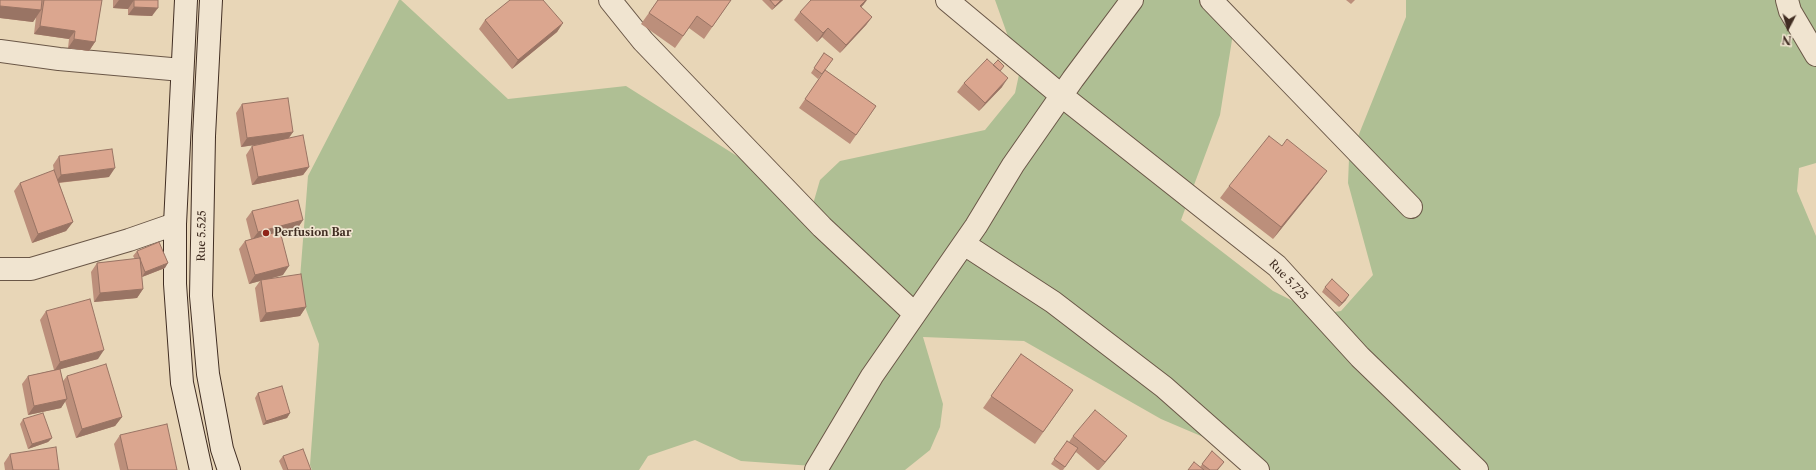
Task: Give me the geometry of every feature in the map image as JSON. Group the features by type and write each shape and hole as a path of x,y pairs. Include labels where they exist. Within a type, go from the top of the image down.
{"street":[{"path":"186,0 175,224 175,284 182,383 201,470"},
{"name":"Rue 5.525","path":"211,0 204,128 201,296 208,374 222,449 229,470"},
{"path":"610,0 643,40 822,227 915,314"},
{"name":"Rue 5.725","path":"947,0 1062,96 1277,266 1360,357 1477,470"},
{"path":"816,470 872,376 964,244 1014,165 1132,0"},
{"path":"1211,0 1411,207"},
{"path":"1787,0 1790,11 1816,55"},
{"path":"0,51 59,59 182,70"},
{"path":"0,269 31,269 129,240 175,224"},
{"path":"964,244 1053,302 1151,377 1258,470"}],"green space":[{"path":"399,0 401,0 508,99 626,86 813,204 820,180 840,161 985,130 1015,93 1020,70 995,0 1212,0 1235,21 1220,115 1181,220 1273,291 1319,314 1341,311 1373,275 1348,183 1349,159 1406,17 1406,0 1816,0 1816,163 1799,168 1797,191 1816,236 1816,470 1257,470 1229,448 1161,419 1024,341 923,337 943,404 940,427 930,450 905,470 824,470 813,466 741,461 695,440 648,456 639,470 312,470 310,465 319,344 299,291 308,176"}],"building":[{"path":"0,0 42,0 41,10 0,6"},
{"path":"44,0 102,0 95,42 74,39 75,31 40,26"},
{"path":"134,0 158,0 158,8 134,7"},
{"path":"510,0 543,0 563,23 518,60 485,20"},
{"path":"658,0 731,0 712,27 697,16 683,36 649,13"},
{"path":"770,0 781,0 775,6"},
{"path":"811,0 866,0 860,6 872,17 846,45 828,28 823,33 800,12"},
{"path":"824,53 833,59 822,74 814,68"},
{"path":"987,59 1008,78 985,103 964,83"},
{"path":"998,60 1004,66 1000,71 993,65"},
{"path":"825,70 876,106 856,135 805,99"},
{"path":"288,98 293,132 247,138 242,104"},
{"path":"303,135 309,167 258,177 252,146"},
{"path":"1269,136 1282,146 1287,139 1327,171 1281,227 1229,186"},
{"path":"112,149 115,168 61,175 59,156"},
{"path":"54,170 73,222 38,234 20,183"},
{"path":"298,200 303,220 258,232 252,211"},
{"path":"280,231 289,266 255,275 245,241"},
{"path":"159,242 168,263 145,272 137,251"},
{"path":"140,258 143,289 100,293 97,263"},
{"path":"301,274 306,307 266,313 261,280"},
{"path":"1332,279 1349,295 1342,303 1325,287"},
{"path":"90,299 104,350 60,362 46,311"},
{"path":"1021,354 1073,390 1043,432 991,396"},
{"path":"106,364 122,417 82,429 67,376"},
{"path":"60,369 67,399 34,406 28,376"},
{"path":"282,386 290,413 266,421 258,393"},
{"path":"1095,410 1127,436 1105,462 1073,436"},
{"path":"43,413 52,438 32,444 23,419"},
{"path":"167,424 177,470 128,470 120,435"},
{"path":"1067,441 1078,448 1065,467 1054,459"},
{"path":"56,447 59,470 13,470 10,454"},
{"path":"303,449 311,470 288,470 283,456"},
{"path":"1212,451 1224,462 1217,470 1210,470 1202,464"},
{"path":"1194,462 1204,470 1188,470"}],"place":[{"name":"Perfusion Bar","path":"266,233"}]}
